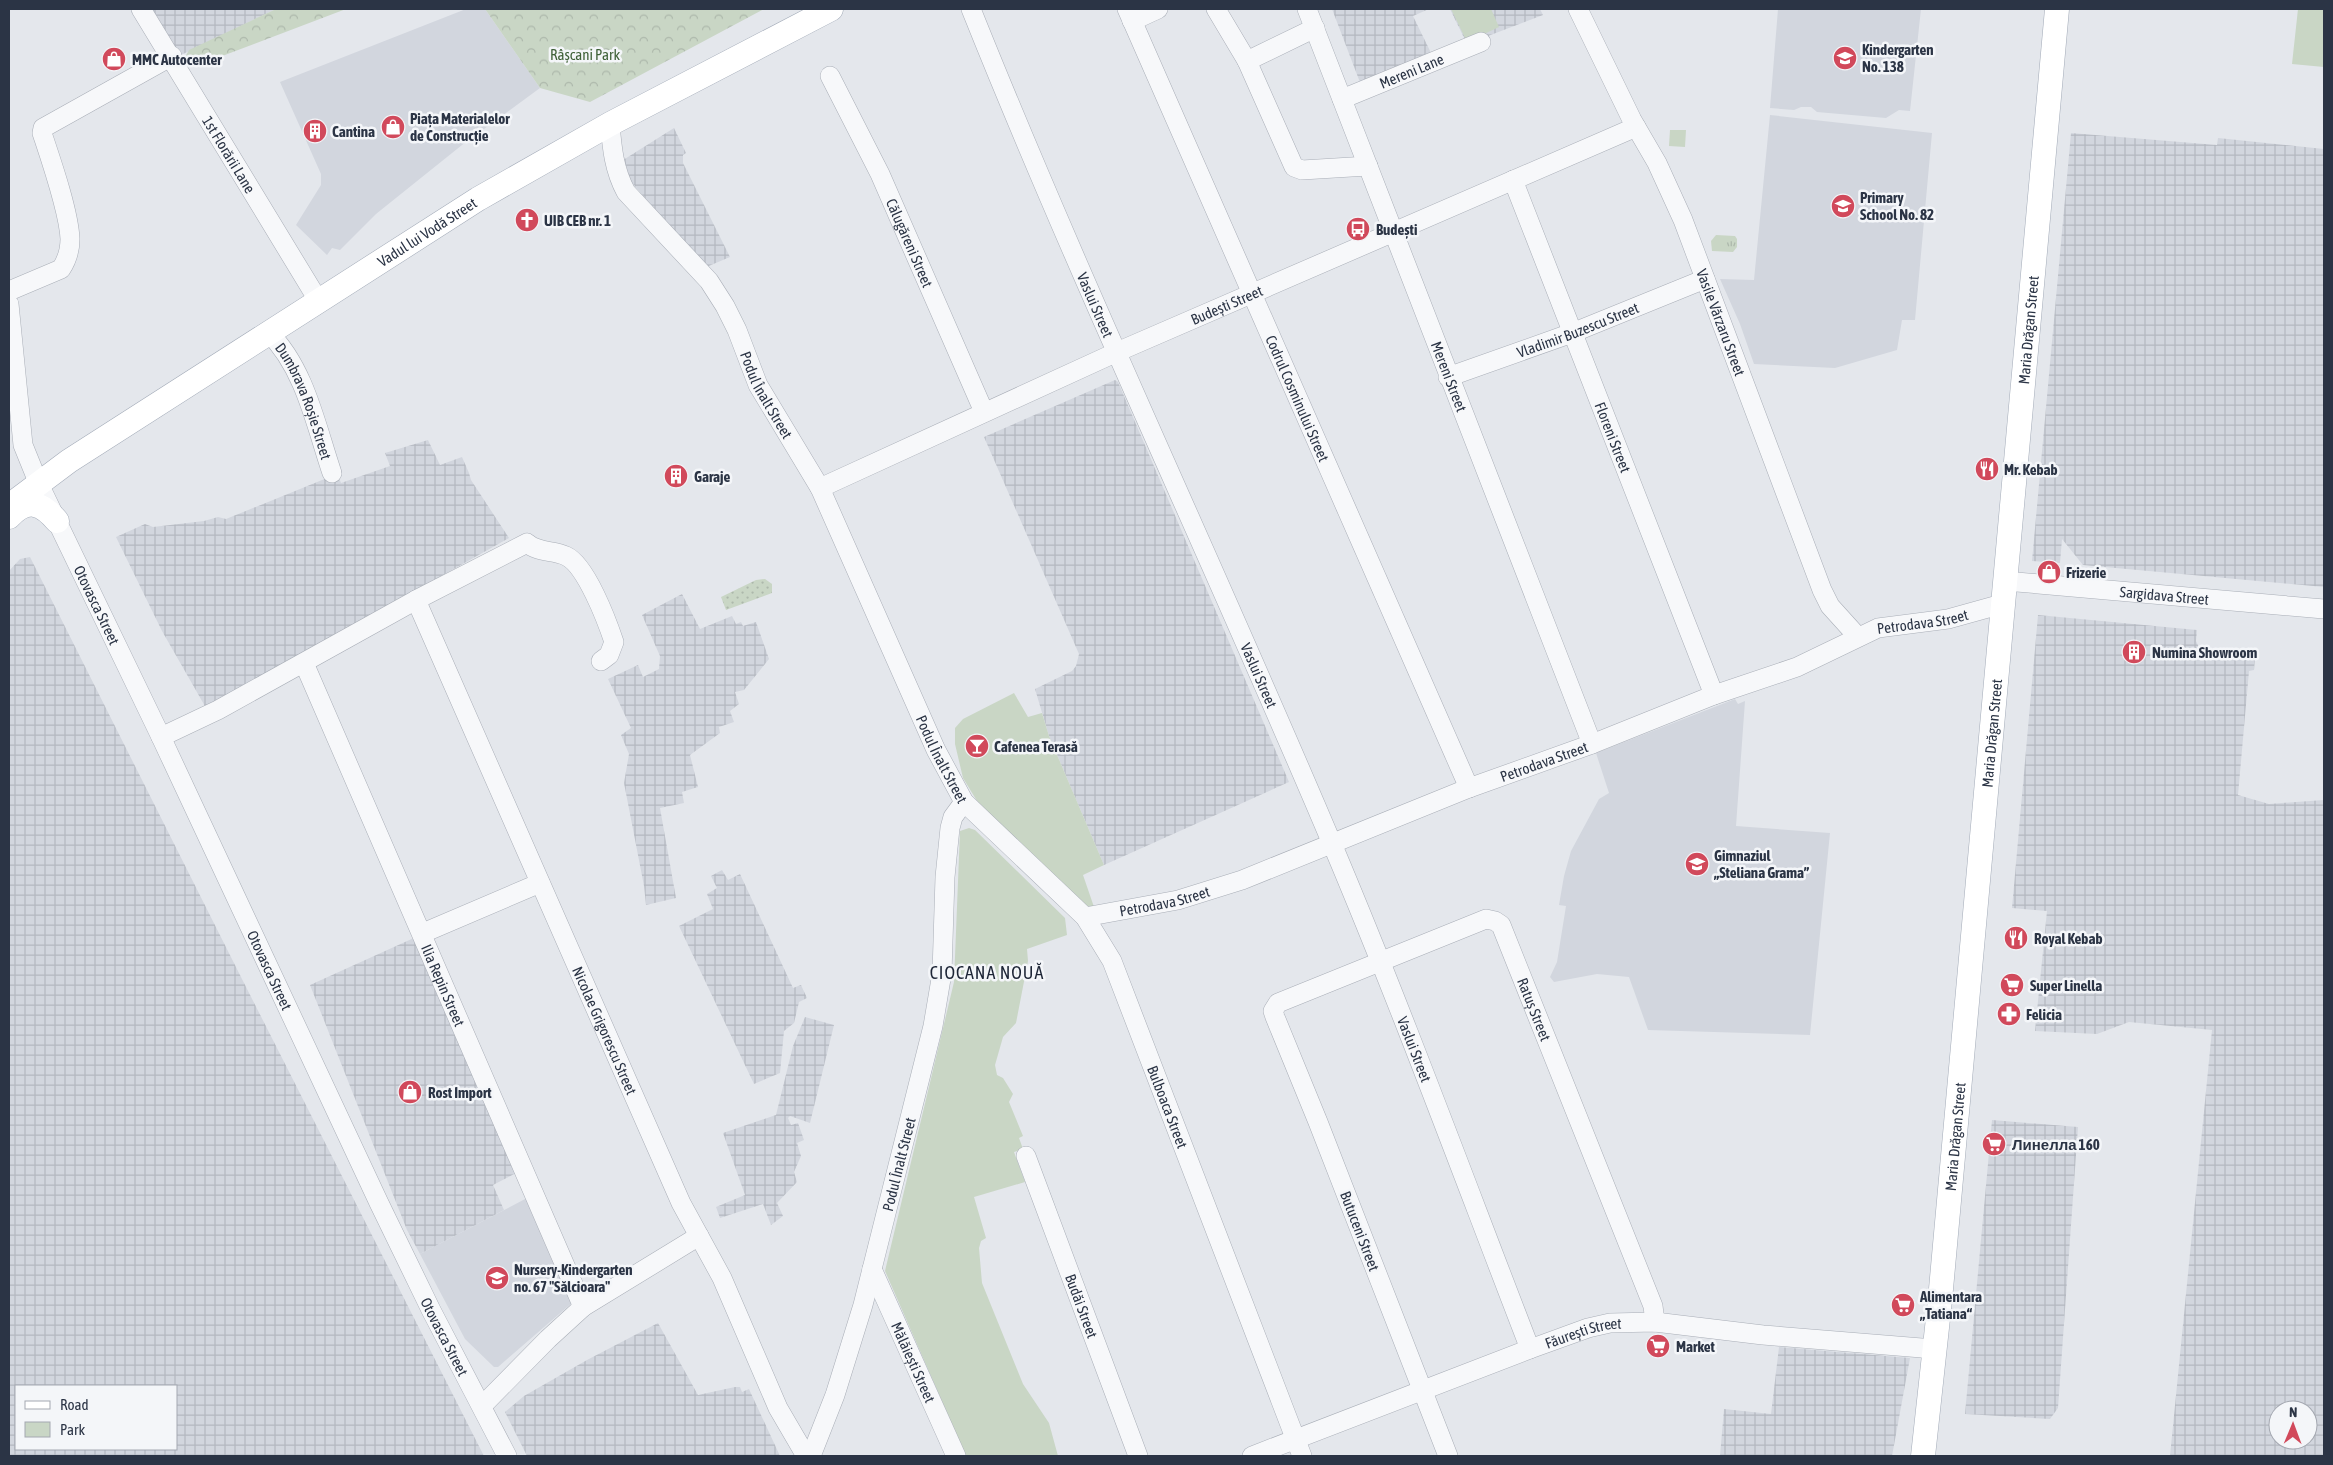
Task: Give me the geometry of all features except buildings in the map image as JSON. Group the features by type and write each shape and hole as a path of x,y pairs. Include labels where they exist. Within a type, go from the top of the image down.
{"main road":[{"name":"Vadul lui Vodă Street","path":"9,506 38,482 268,332 478,199 610,124 830,9"},
{"name":"Maria Drăgan Street","path":"1923,1456 2058,9"},
{"path":"9,518 18,509 30,504 42,506 57,521"}],"street":[{"name":"1st Florării Lane","path":"141,9 172,56 318,300"},
{"name":"Vaslui Street","path":"971,9 1116,352 1332,844 1381,963 1530,1349"},
{"path":"1129,15 1158,9"},
{"path":"1216,9 1247,61 1294,167 1302,170 1368,166"},
{"name":"Mereni Street","path":"1307,9 1448,377 1592,744"},
{"name":"Vasile Vărzaru Street","path":"1578,9 1636,127 1657,164 1683,220 1822,590 1835,612 1858,637"},
{"name":"Codrul Cosminului Street","path":"1129,15 1469,788"},
{"path":"1247,61 1315,28"},
{"name":"Mereni Lane","path":"1342,99 1481,42"},
{"path":"9,291 61,269 69,252 70,238 67,223 42,134 42,128 172,56"},
{"name":"Călugăreni Street","path":"830,76 880,174 984,412"},
{"name":"Podul Înalt Street","path":"610,124 615,166 626,192 709,281 737,330 758,385 820,488 936,750 964,802 953,817 950,828 945,877 942,973 934,1018 872,1269 849,1352 811,1456"},
{"name":"Budești Street","path":"820,488 1116,352 1636,127"},
{"name":"Floreni Street","path":"1513,180 1714,696"},
{"name":"Vladimir Buzescu Street","path":"1448,377 1572,333 1705,279"},
{"path":"9,304 23,445 38,482"},
{"name":"Dumbrava Roșie Street","path":"268,332 284,350 297,374 332,472"},
{"name":"Otovasca Street","path":"38,482 161,736 379,1203 508,1456"},
{"path":"161,736 218,710 416,600 527,543 534,549 563,554 572,559 586,575 614,642 609,655 601,661"},
{"name":"Sargidava Street","path":"2003,592 2324,609"},
{"name":"Petrodava Street","path":"1085,917 1209,892 1469,788 1592,744 1714,696 1797,667 1878,628 1948,620 2003,592"},
{"name":"Nicolae Grigorescu Street","path":"416,600 680,1203 722,1278 778,1408 806,1456"},
{"name":"Ilia Repin Street","path":"304,663 423,933 483,1079 584,1308"},
{"name":"Bulboaca Street","path":"964,802 1085,917 1112,961 1299,1448"},
{"path":"423,933 540,883"},
{"name":"Ratuș Street","path":"1274,1007 1294,996 1381,963 1486,919 1496,921 1501,925 1653,1306 1655,1322"},
{"name":"Butuceni Street","path":"1274,1007 1275,1017 1318,1122 1448,1456"},
{"name":"Budăi Street","path":"1026,1156 1138,1456"},
{"path":"482,1406 548,1339 584,1308 699,1236"},
{"name":"Mălăiești Street","path":"872,1269 956,1456"},
{"name":"Făurești Street","path":"1252,1456 1299,1448 1422,1390 1588,1328 1610,1323 1655,1322 1754,1334 1934,1349"}],"shaded area":[{"path":"149,9 276,9 179,56"},
{"name":"Piața Materialelor de Construcție","path":"466,9 485,9 540,88 462,145 376,214 340,250 332,248 327,255 296,225 321,185 321,174 280,82"},
{"path":"1332,9 1429,9 1413,16 1433,57 1361,85"},
{"path":"1450,9 1540,9 1543,15 1467,44"},
{"name":"Kindergarten No. 138","path":"1778,9 1921,9 1910,111 1899,110 1886,118 1817,112 1811,107 1801,107 1794,110 1770,108"},
{"name":"Primary School No. 82","path":"1770,115 1932,133 1915,320 1902,320 1897,350 1835,368 1754,364 1740,324 1720,279 1754,280"},
{"path":"674,128 686,153 683,155 683,163 730,257 704,268 629,179 620,162"},
{"path":"2071,133 2217,145 2218,138 2324,149 2324,587 2083,565 2062,539 2060,563 2032,561"},
{"path":"1115,380 1118,382 1289,782 1104,865 1049,736 1035,689 1072,671 1076,666 1079,654 984,437"},
{"path":"428,440 440,465 462,457 471,480 509,538 206,708 162,631 116,537 145,524 153,527 204,521 218,517 226,519 327,478 338,475 341,483 390,466 385,453"},
{"path":"30,557 484,1456 9,1456 9,571 20,559"},
{"path":"682,594 700,629 732,616 736,624 741,622 743,626 756,622 769,659 744,690 735,692 739,704 730,711 734,722 719,727 720,733 690,755 698,787 682,792 684,803 660,808 676,898 646,905 624,783 629,754 621,735 631,728 608,679 638,665 643,677 659,669 660,656 642,615"},
{"path":"2038,615 2197,630 2196,641 2202,654 2255,658 2254,670 2249,671 2238,795 2269,804 2324,800 2324,1456 2170,1456 2212,1030 2129,1022 2097,1034 2035,1031 2047,911 2012,908"},
{"name":"Gimnaziul „Steliana Grama”","path":"1735,699 1738,704 1745,701 1736,826 1830,833 1810,1035 1648,1030 1629,977 1597,974 1554,982 1550,977 1557,962 1566,906 1559,905 1571,851 1599,799 1609,793 1596,753"},
{"path":"722,870 728,880 740,874 793,988 801,985 807,998 799,1002 794,1023 784,1031 780,1073 754,1084 679,926 713,909 707,894 717,888 711,876"},
{"path":"416,937 518,1172 493,1185 504,1210 420,1254 407,1230 310,985"},
{"path":"805,1017 834,1025 810,1123 790,1116 788,1118 791,1125 798,1123 804,1140 797,1143 801,1156 794,1172 797,1182 777,1203 783,1216 771,1225 763,1204 720,1218 716,1207 745,1195 723,1133 776,1115 793,1046"},
{"path":"1992,1120 2078,1127 2058,1408 2050,1419 1965,1414"},
{"name":"Nursery-Kindergarten no. 67 \"Sălcioara\"","path":"527,1198 573,1302 498,1367 494,1367 465,1339 420,1254"},
{"path":"658,1323 698,1395 735,1387 740,1387 742,1392 749,1389 780,1456 527,1456 505,1412 524,1396"},
{"path":"1779,1347 1910,1358 1892,1456 1720,1456 1724,1409 1771,1414"}],"green space":[{"path":"276,9 346,9 209,61 188,64 184,59 189,50"},
{"name":"Râșcani Park","path":"485,9 764,9 590,102 540,88"},
{"path":"1451,9 1491,9 1499,27 1467,42"},
{"path":"2298,9 2324,9 2324,67 2292,64"},
{"path":"1670,130 1686,130 1685,147 1669,146"},
{"path":"1716,235 1735,236 1737,247 1733,252 1712,251 1711,241"},
{"path":"765,579 772,584 772,593 726,610 721,597 756,580"},
{"path":"1014,693 1028,717 1042,713 1049,736 1104,865 1083,875 1094,907 1084,906 1066,892 977,801 963,778 955,744 955,728 963,719"},
{"path":"969,828 975,830 1065,918 1067,935 1027,949 1028,961 1016,1023 1003,1037 995,1065 997,1075 1003,1078 1013,1094 1009,1102 1023,1136 1019,1138 1023,1149 1014,1152 1025,1182 974,1197 986,1238 981,1241 979,1248 982,1283 1023,1384 1049,1423 1058,1456 966,1456 885,1271 954,982 960,831"}],"place":[{"name":"Kindergarten No. 138","path":"1845,58"},
{"name":"MMC Autocenter","path":"114,59"},
{"name":"Piața Materialelor de Construcție","path":"393,127"},
{"name":"Cantina","path":"315,131"},
{"name":"Primary School No. 82","path":"1843,206"},
{"name":"UIB CEB nr. 1","path":"527,220"},
{"name":"Budești","path":"1358,229"},
{"name":"Mr. Kebab","path":"1987,469"},
{"name":"Garaje","path":"676,476"},
{"name":"Frizerie","path":"2049,572"},
{"name":"Numina Showroom","path":"2134,652"},
{"name":"Cafenea Terasă","path":"977,746"},
{"name":"Gimnaziul „Steliana Grama”","path":"1697,864"},
{"name":"Royal Kebab","path":"2016,938"},
{"name":"Super Linella","path":"2012,985"},
{"name":"Felicia","path":"2009,1014"},
{"name":"Rost Import","path":"410,1092"},
{"name":"Линелла 160","path":"1994,1144"},
{"name":"Nursery-Kindergarten no. 67 \"Sălcioara\"","path":"497,1278"},
{"name":"Alimentara „Tatiana“","path":"1903,1305"},
{"name":"Market","path":"1658,1346"}],"district":[{"name":"CIOCANA NOUĂ","path":"987,972"}]}
